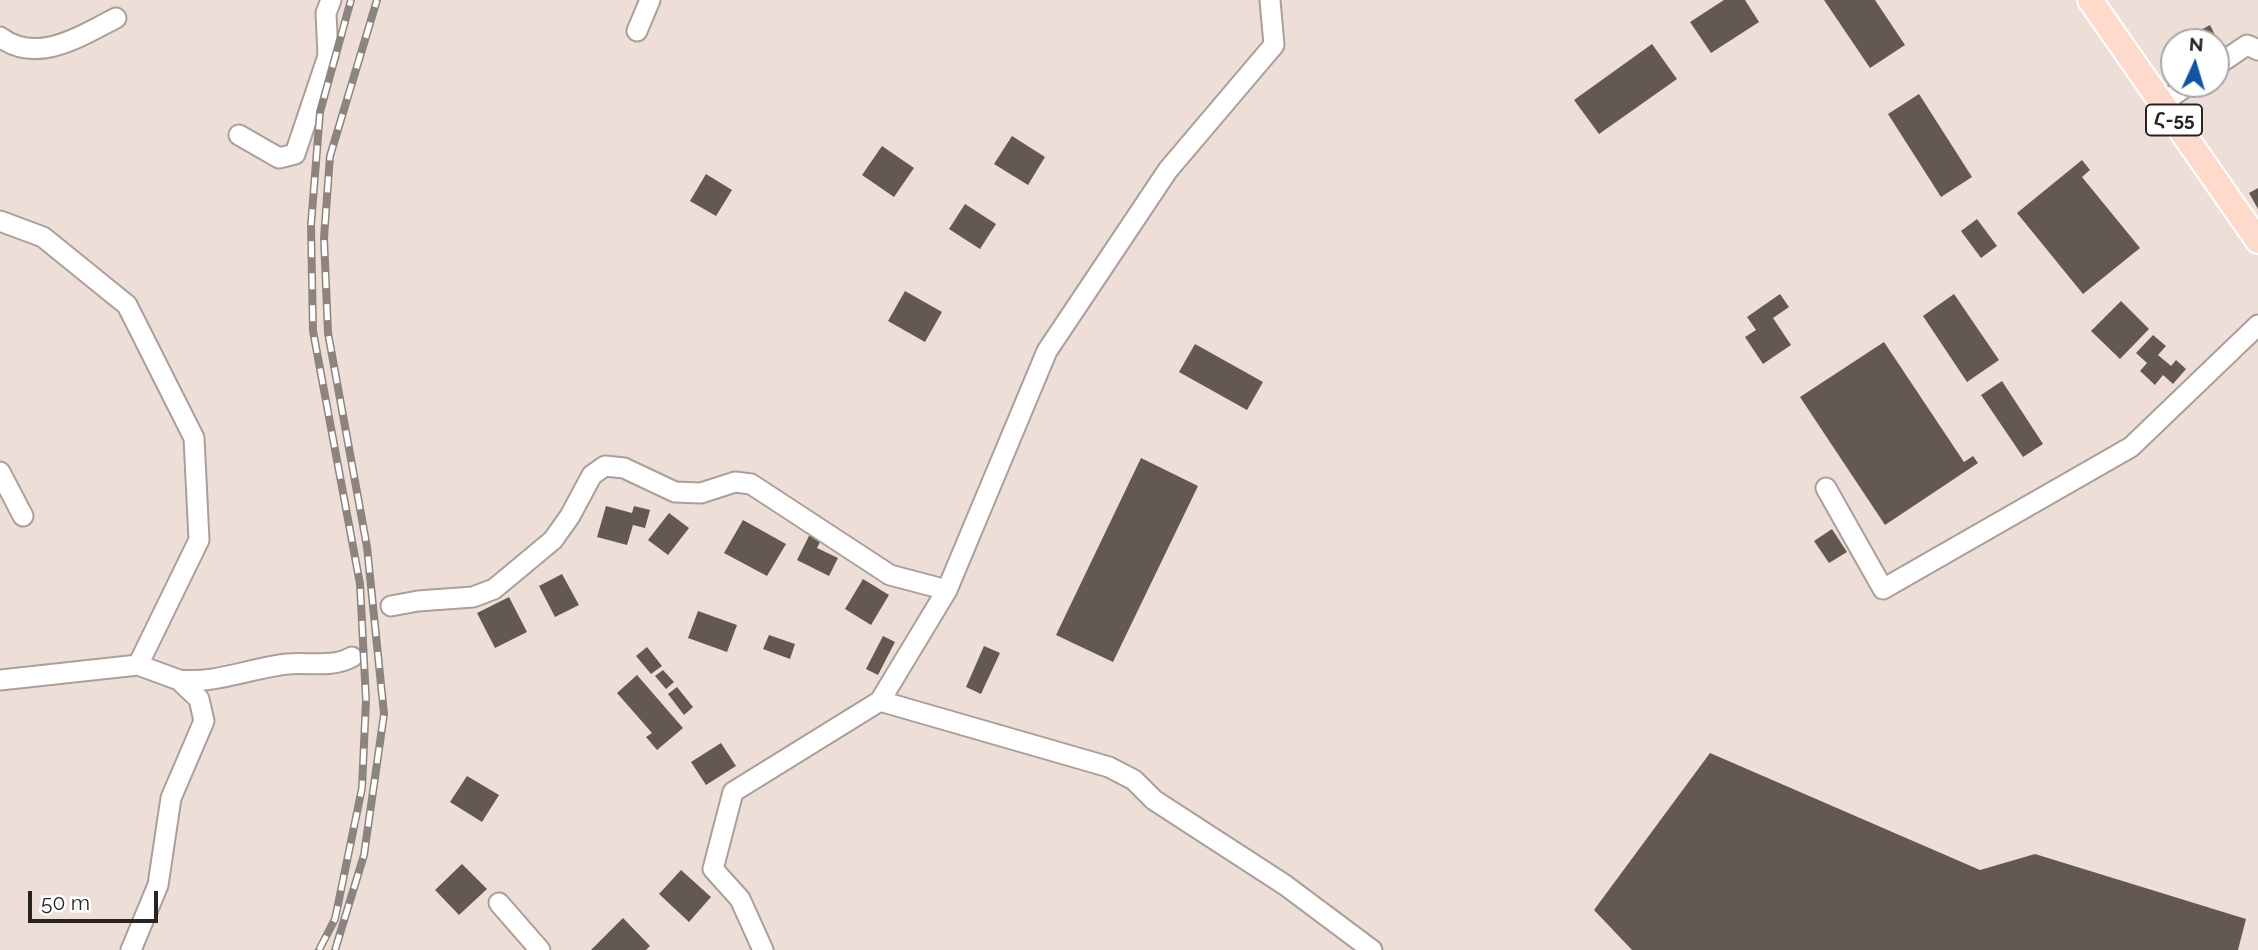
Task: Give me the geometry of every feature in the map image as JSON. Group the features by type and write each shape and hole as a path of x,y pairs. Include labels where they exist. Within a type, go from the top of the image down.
{"main road":[{"name":"Հ-55","path":"2090,0 2256,234"}],"street":[{"path":"239,135 279,158 295,154 328,56 326,13 331,0"},
{"path":"637,31 650,0"},
{"path":"743,950 763,948 740,899 713,869 733,792 880,701 947,590 1047,351 1168,170 1274,45 1270,0"},
{"path":"0,37 20,48 37,50 69,41 116,18"},
{"path":"2230,58 2254,43"},
{"path":"2162,103 2169,98"},
{"path":"0,221 43,237 127,305 194,438 199,540 138,665"},
{"path":"1826,488 1883,589 2131,447 2258,325"},
{"path":"391,606 473,597 494,589 553,540 570,516 592,475 605,466 624,468 674,492 701,493 735,482 751,484 890,575 947,590"},
{"path":"0,472 23,516"},
{"path":"0,680 138,665 178,680 212,680 288,664 340,664 352,657"},
{"path":"131,950 158,885 171,798 204,721 199,699 178,680"},
{"path":"880,701 1109,767 1134,780 1154,800 1285,885 1372,950"},
{"path":"499,903 540,950"}],"building":[{"path":"1724,0 1745,0 1759,22 1711,53 1690,22"},
{"path":"1824,0 1875,0 1905,45 1870,68"},
{"path":"1652,44 1677,79 1599,134 1574,100"},
{"path":"1919,94 1972,177 1941,197 1888,114"},
{"path":"1012,136 1045,157 1028,185 994,164"},
{"path":"882,146 914,168 894,197 862,175"},
{"path":"2082,160 2090,170 2082,177 2140,248 2083,294 2017,213"},
{"path":"706,174 732,190 716,216 690,201"},
{"path":"2258,188 2258,209 2249,193"},
{"path":"965,204 996,224 980,249 949,229"},
{"path":"1977,219 1997,246 1981,258 1961,231"},
{"path":"905,291 942,312 925,342 888,321"},
{"path":"1780,294 1789,307 1773,318 1791,345 1763,364 1745,337 1756,330 1747,317"},
{"path":"1954,294 1999,360 1967,382 1923,316"},
{"path":"2121,301 2149,329 2120,359 2091,331"},
{"path":"2153,335 2166,346 2158,355 2171,366 2176,360 2186,369 2173,384 2163,375 2155,385 2140,371 2147,363 2136,353"},
{"path":"1884,342 1964,462 1973,456 1978,463 1885,525 1800,397"},
{"path":"1195,344 1263,382 1247,410 1179,372"},
{"path":"2002,381 2043,444 2023,457 1981,395"},
{"path":"1141,458 1198,486 1113,662 1056,635"},
{"path":"606,506 632,513 634,506 650,510 645,528 633,525 627,545 597,537"},
{"path":"669,513 689,528 668,555 648,540"},
{"path":"743,520 786,544 767,576 724,553"},
{"path":"1832,529 1847,552 1829,563 1814,541"},
{"path":"810,534 821,540 817,548 838,558 829,576 797,560"},
{"path":"562,574 579,605 555,617 539,586"},
{"path":"863,579 889,595 871,625 845,609"},
{"path":"509,597 527,632 495,648 477,613"},
{"path":"698,611 737,625 727,652 688,638"},
{"path":"769,635 795,644 790,659 763,649"},
{"path":"883,636 895,642 878,675 866,669"},
{"path":"984,646 1000,653 981,694 966,687"},
{"path":"647,647 662,666 651,674 636,656"},
{"path":"663,670 674,682 666,689 655,676"},
{"path":"637,675 683,728 657,750 646,737 652,733 617,693"},
{"path":"677,687 693,707 684,715 668,694"},
{"path":"721,743 736,766 706,785 691,762"},
{"path":"1710,753 1980,870 2035,854 2246,919 2238,950 1632,950 1594,910"},
{"path":"467,776 499,795 482,822 450,802"},
{"path":"462,864 487,889 459,915 435,890"},
{"path":"681,870 711,897 689,922 659,894"},
{"path":"623,918 650,946 646,950 591,950"}],"railway":[{"path":"319,950 335,919 362,788 366,700 360,584 313,331 311,225 320,112 351,0"},
{"path":"335,950 364,855 384,714 367,547 328,333 324,238 330,156 377,0"}]}
